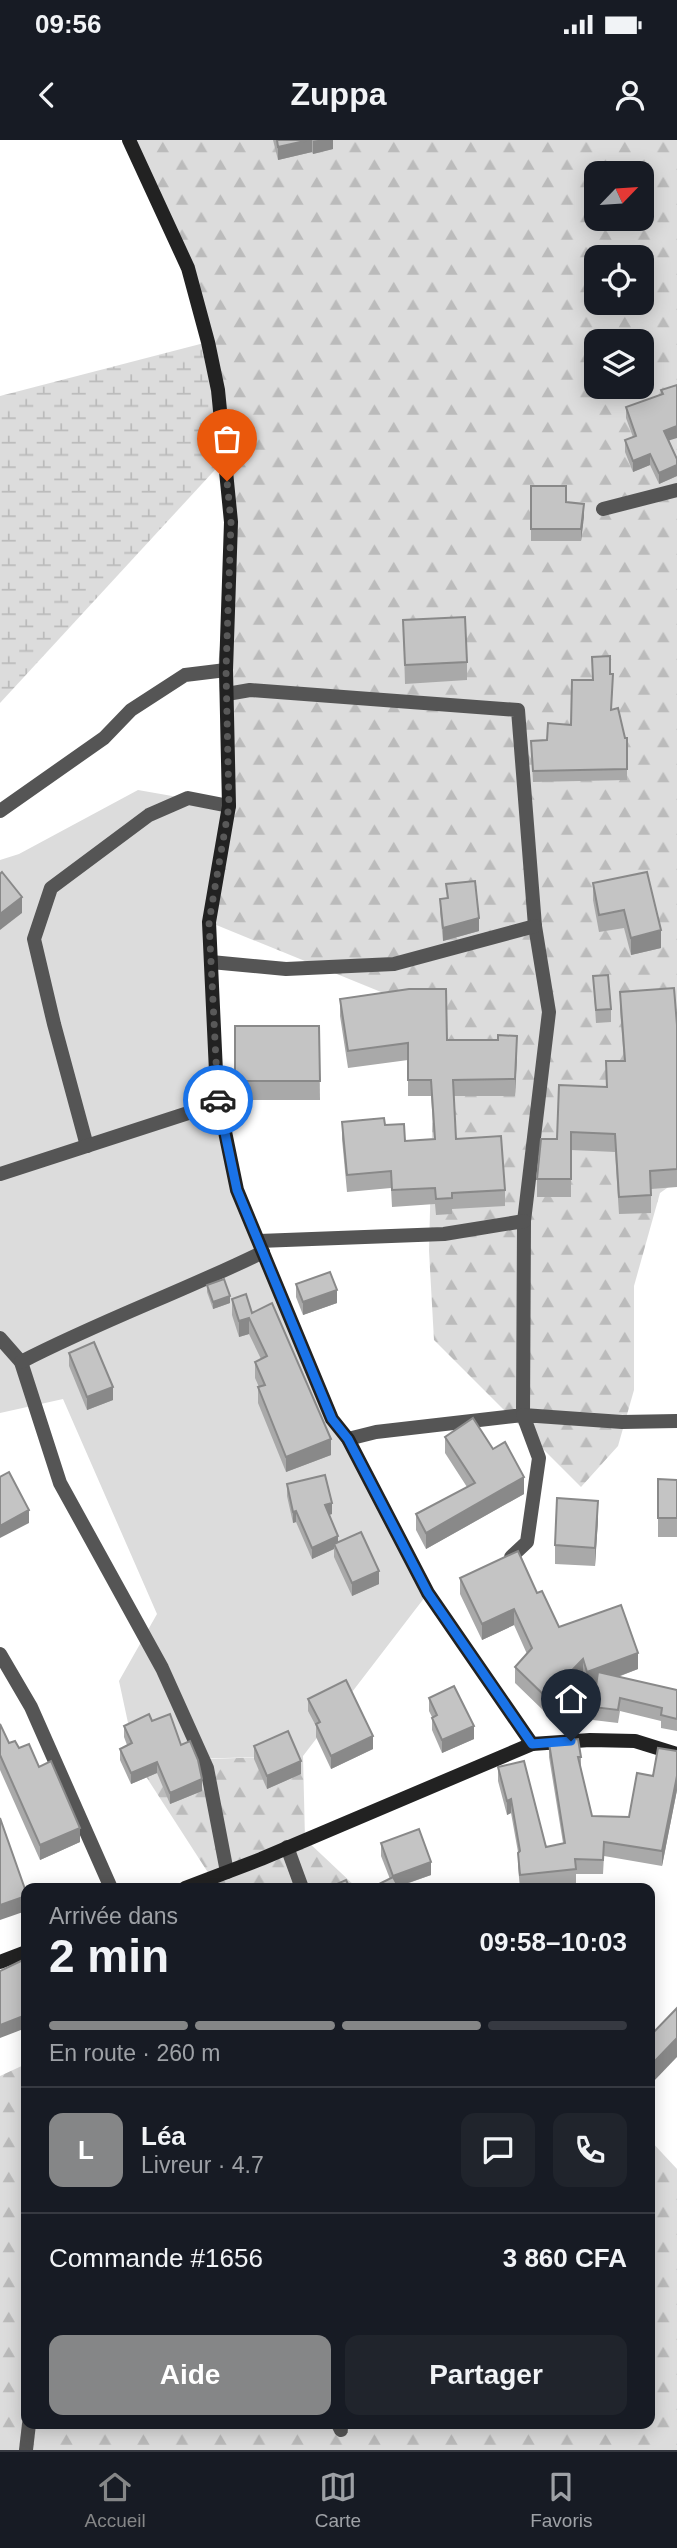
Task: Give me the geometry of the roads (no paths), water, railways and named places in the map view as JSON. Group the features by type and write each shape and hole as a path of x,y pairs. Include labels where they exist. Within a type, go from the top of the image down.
{"street":[{"path":"129,140 188,268 218,390 231,522 226,670 229,806 209,922 219,1103 237,1190 332,1419 348,1439 428,1593 532,1744"},
{"path":"603,509 677,490"},
{"path":"0,811 104,738 131,710 185,675 226,670"},
{"path":"227,694 250,690 518,710 535,926 549,1012 524,1221 523,1415 539,1458 527,1542 511,1557"},
{"path":"87,1146 34,939 51,888 149,815 188,798 229,806"},
{"path":"211,962 286,968 394,964 535,926"},
{"path":"0,1174 219,1103"},
{"path":"21,1362 73,1335 202,1282 261,1247 444,1234 524,1221"},
{"path":"0,1338 21,1362 60,1483 162,1668 207,1768 227,1872"},
{"path":"348,1439 376,1432 523,1415 622,1422 677,1421"},
{"path":"0,1654 31,1707 109,1883"},
{"path":"199,1883 532,1744 590,1740 635,1741 677,1754"},
{"path":"287,1847 300,1883"},
{"path":"0,1962 21,1954"},
{"path":"26,2450 28,2429"}]}
